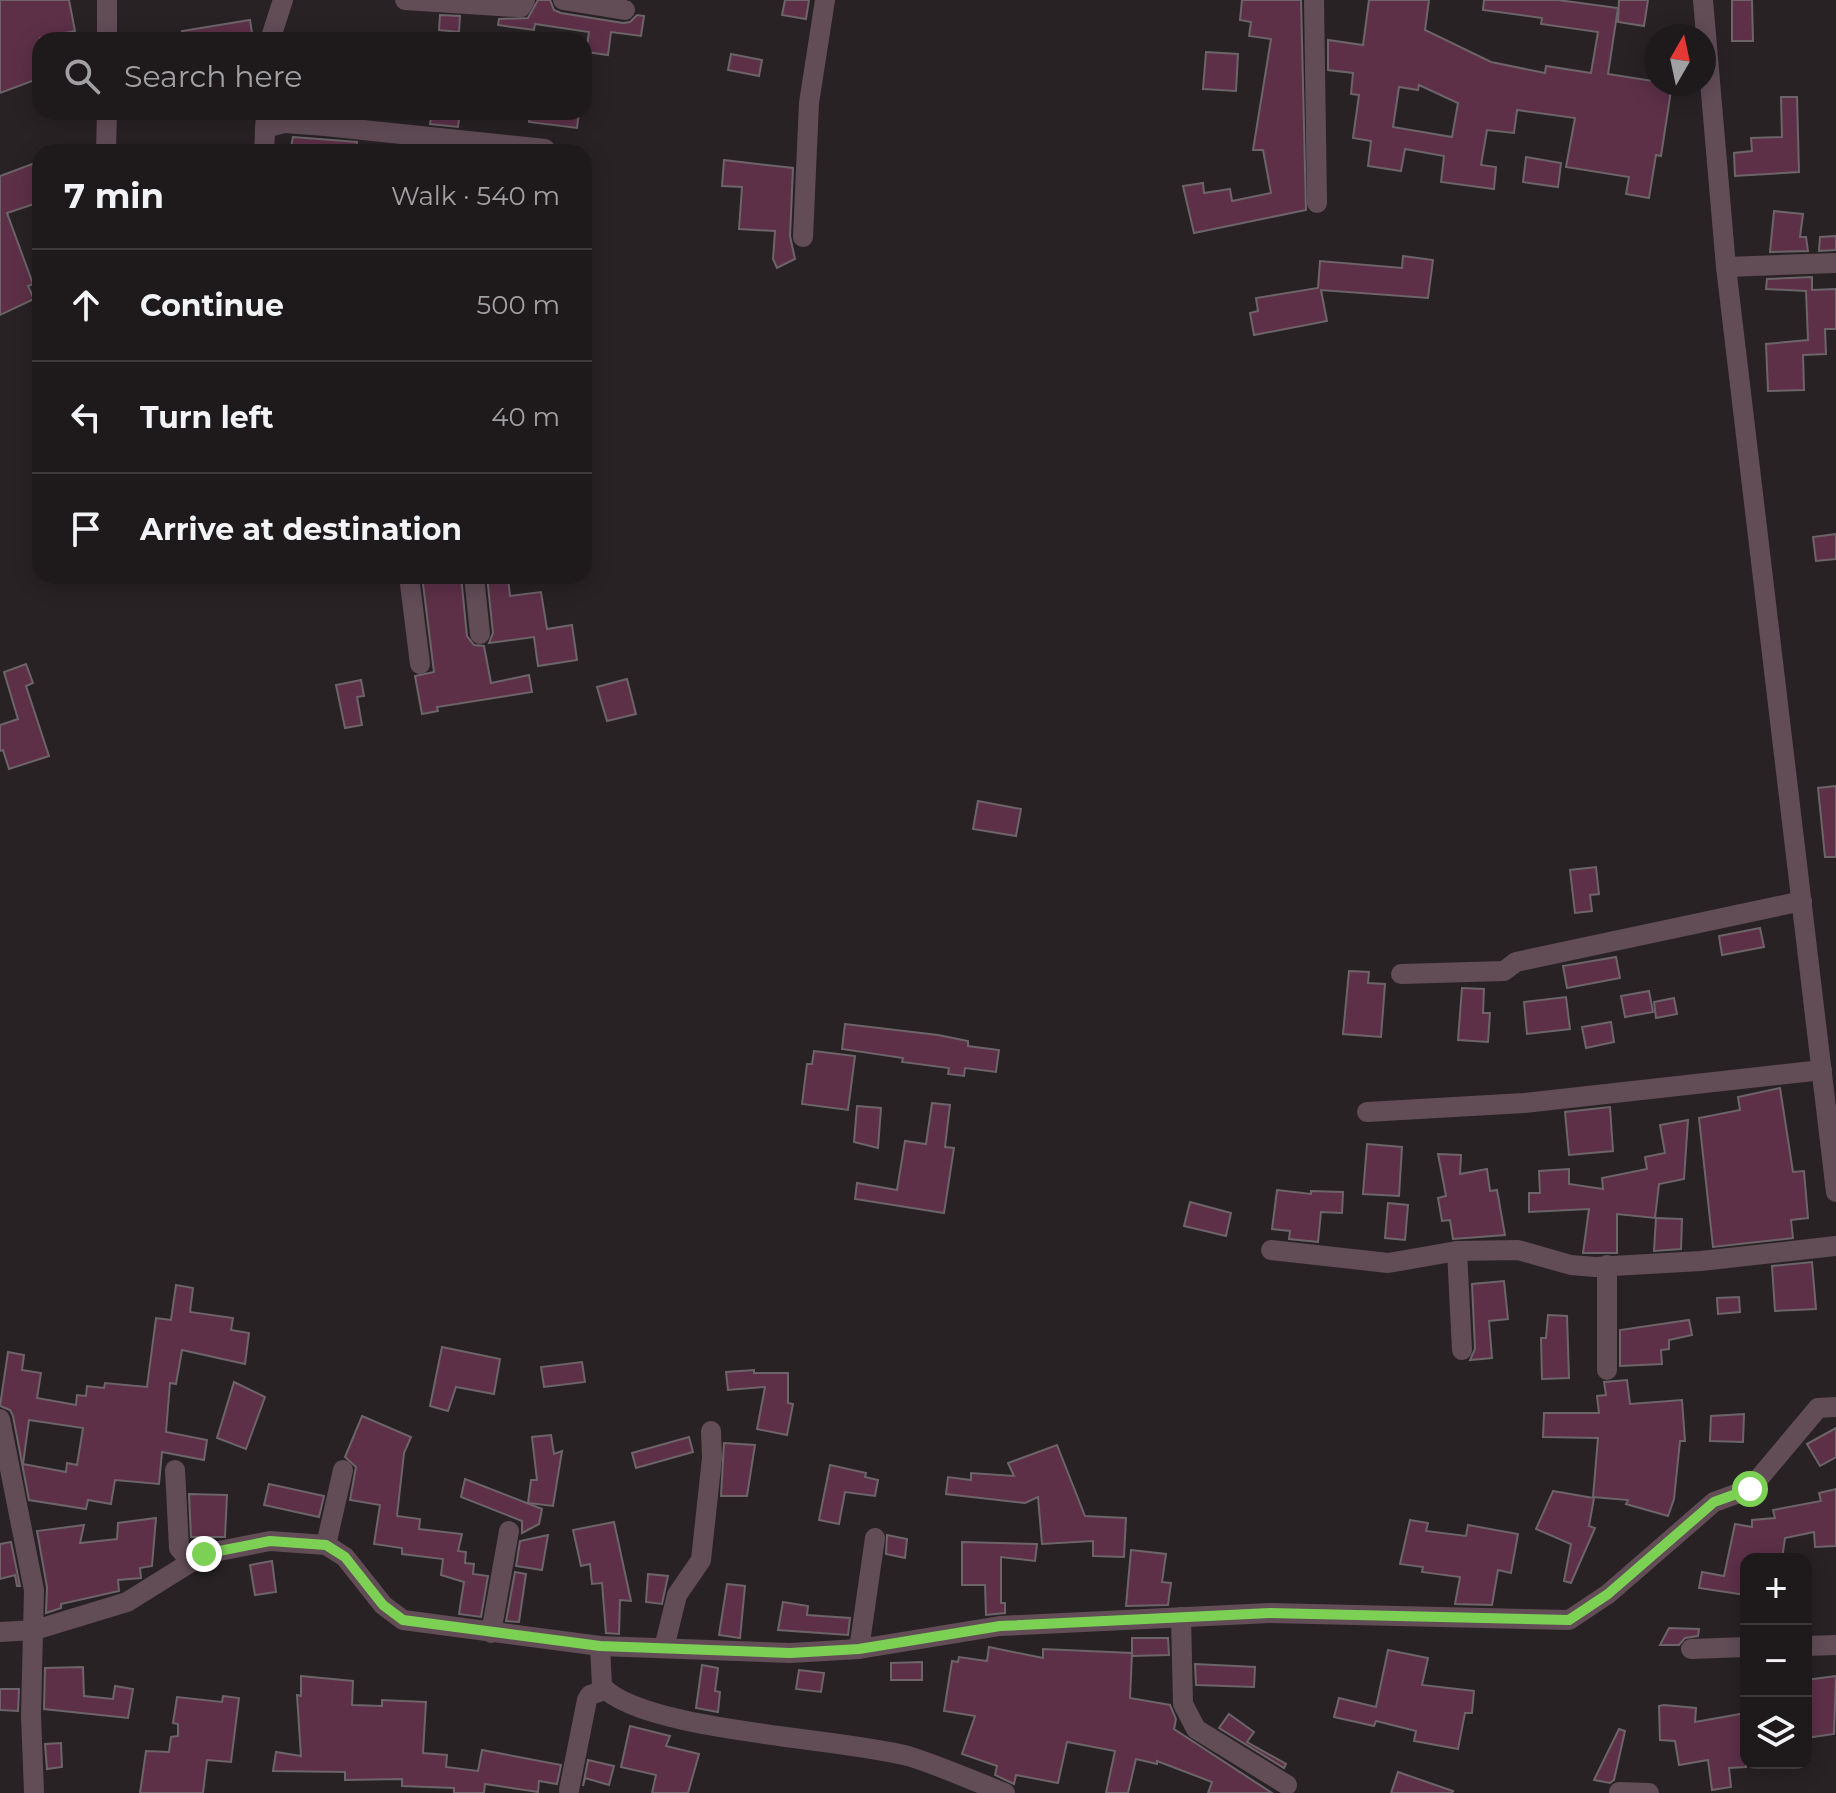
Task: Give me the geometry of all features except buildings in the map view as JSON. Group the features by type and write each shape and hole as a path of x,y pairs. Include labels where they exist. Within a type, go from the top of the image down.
{"street":[{"path":"107,0 107,32"},
{"path":"405,0 516,7 521,7 525,0"},
{"path":"563,0 625,10"},
{"path":"803,237 809,103 825,0"},
{"path":"1314,0 1317,203"},
{"path":"1703,0 1726,267 1836,1192"},
{"path":"273,32 286,1"},
{"path":"106,144 107,120"},
{"path":"264,144 265,120 497,144"},
{"path":"1726,267 1836,263"},
{"path":"410,584 420,664"},
{"path":"475,584 480,634"},
{"path":"1401,974 1504,971 1516,962 1802,901"},
{"path":"1367,1112 1524,1103 1822,1070"},
{"path":"1271,1250 1388,1263 1457,1251 1518,1250 1571,1265 1607,1265 1701,1261 1836,1246"},
{"path":"1457,1251 1462,1350"},
{"path":"1607,1265 1607,1370"},
{"path":"0,1632 35,1630 127,1602 204,1554 270,1541 326,1545 345,1557 383,1605 403,1620 600,1646 790,1653 859,1649 1000,1626 1270,1613 1569,1620 1608,1594 1714,1502 1750,1489 1818,1408 1836,1407"},
{"path":"0,1419 10,1504 32,1565 35,1630 32,1675 34,1793"},
{"path":"664,1648 677,1595 701,1560 712,1458 711,1431"},
{"path":"175,1470 179,1548 191,1562"},
{"path":"326,1545 343,1470"},
{"path":"491,1633 509,1531"},
{"path":"859,1649 875,1538"},
{"path":"1181,1617 1183,1704 1187,1718 1196,1729 1287,1785"},
{"path":"1812,1646 1836,1645"},
{"path":"600,1646 605,1690"},
{"path":"1691,1649 1740,1647"},
{"path":"569,1790 587,1700 590,1695 605,1690 654,1715 907,1756 1005,1793"},
{"path":"1619,1792 1649,1793"}],"route":[{"path":"204,1554 237,1545 270,1541 307,1541 326,1545 345,1557 383,1605 403,1620 600,1646 790,1653 859,1649 1000,1626 1270,1613 1569,1620 1608,1594 1714,1502 1750,1489"}]}
